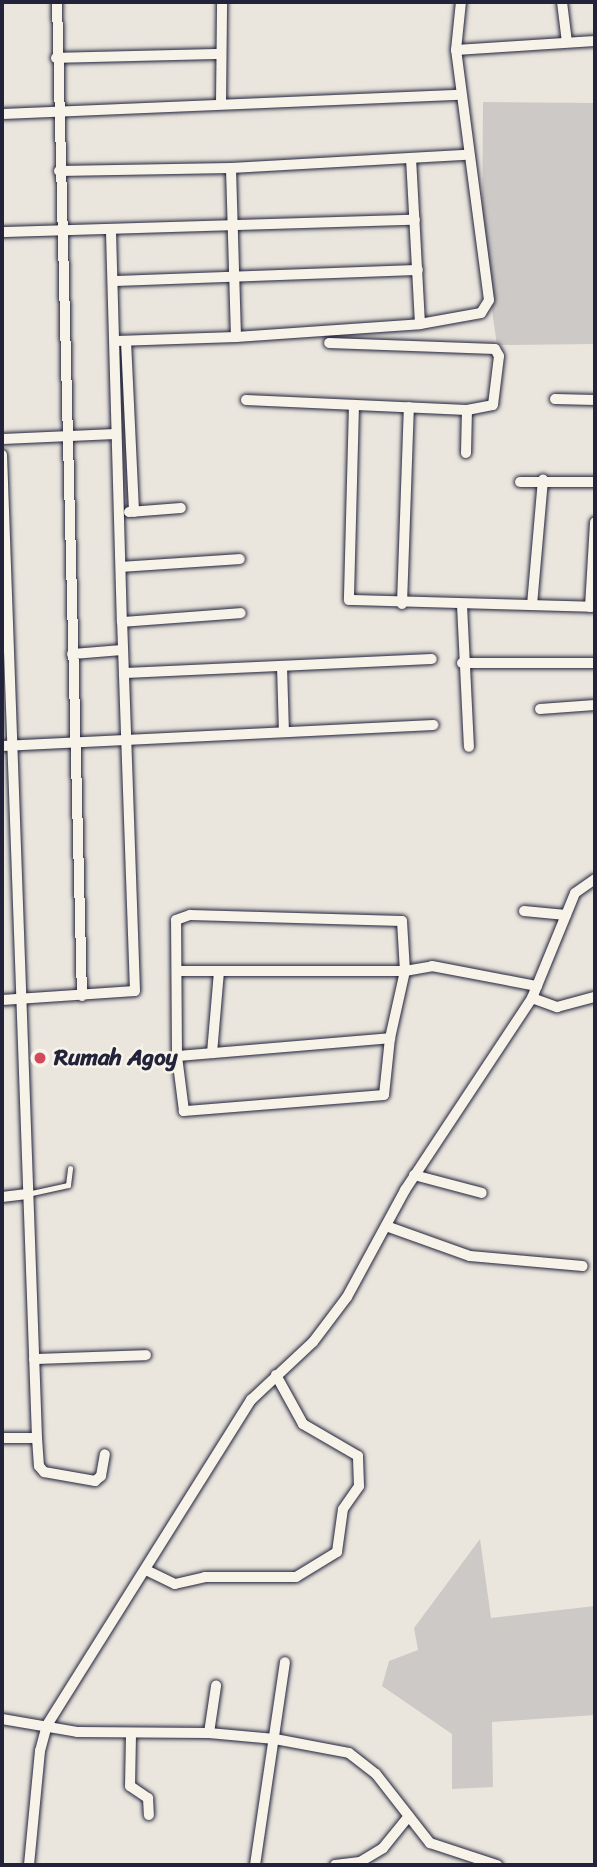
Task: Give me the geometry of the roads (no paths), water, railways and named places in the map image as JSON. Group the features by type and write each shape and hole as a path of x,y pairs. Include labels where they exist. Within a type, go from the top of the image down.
{"street":[{"path":"57,2 57,111 82,996"},
{"path":"221,104 222,2"},
{"path":"121,341 236,337 420,324 487,308 456,50 461,2"},
{"path":"562,2 567,41"},
{"path":"456,50 595,41"},
{"path":"56,58 221,54"},
{"path":"2,114 461,95"},
{"path":"59,171 231,167 467,155"},
{"path":"411,159 420,324"},
{"path":"231,167 236,337"},
{"path":"2,232 111,232 415,220"},
{"path":"111,232 134,512"},
{"path":"114,281 418,270"},
{"path":"2,1000 129,994 137,987 116,434 121,341"},
{"path":"246,400 467,410 493,405 499,356 495,349 329,343"},
{"path":"555,399 595,400"},
{"path":"354,405 347,595 357,602 592,607 595,522"},
{"path":"402,604 409,407"},
{"path":"466,453 467,410"},
{"path":"2,439 116,434"},
{"path":"2,455 15,746 27,1194 37,1438 44,1472 95,1481 102,1476 105,1454"},
{"path":"520,482 543,479 595,482"},
{"path":"532,605 543,479"},
{"path":"119,513 181,508"},
{"path":"121,567 240,559"},
{"path":"462,605 462,663 469,747"},
{"path":"122,622 241,613"},
{"path":"72,654 123,650"},
{"path":"125,673 432,659"},
{"path":"462,663 595,663"},
{"path":"282,666 284,732"},
{"path":"540,709 595,705"},
{"path":"2,746 433,725"},
{"path":"29,1865 40,1751 47,1725 246,1408 330,1323 414,1175 532,998 577,888 595,879"},
{"path":"524,911 566,915"},
{"path":"190,915 400,920 406,927 405,971 390,1038 385,1088 376,1098 187,1113 182,1107 177,1056 178,971 176,920 190,915"},
{"path":"178,971 405,971 455,968 537,986"},
{"path":"212,1053 219,971"},
{"path":"532,998 557,1007 595,997"},
{"path":"177,1056 390,1038"},
{"path":"414,1175 482,1193"},
{"path":"2,1197 27,1194"},
{"path":"386,1226 470,1256 583,1266"},
{"path":"33,1359 146,1355"},
{"path":"146,1570 176,1584 205,1577 296,1577 337,1552 344,1509 359,1486 358,1456 303,1424 276,1375"},
{"path":"2,1438 37,1438"},
{"path":"255,1865 285,1662"},
{"path":"209,1733 216,1686"},
{"path":"2,1719 77,1732 131,1735 209,1733 275,1739 349,1753 376,1774 430,1843 497,1865"},
{"path":"131,1735 131,1788 148,1798 149,1815"},
{"path":"335,1865 360,1862 383,1848 409,1816"}],"lane":[{"path":"27,1194 68,1185 70,1168"}],"place":[{"name":"Rumah Agoy","path":"40,1058"}]}
